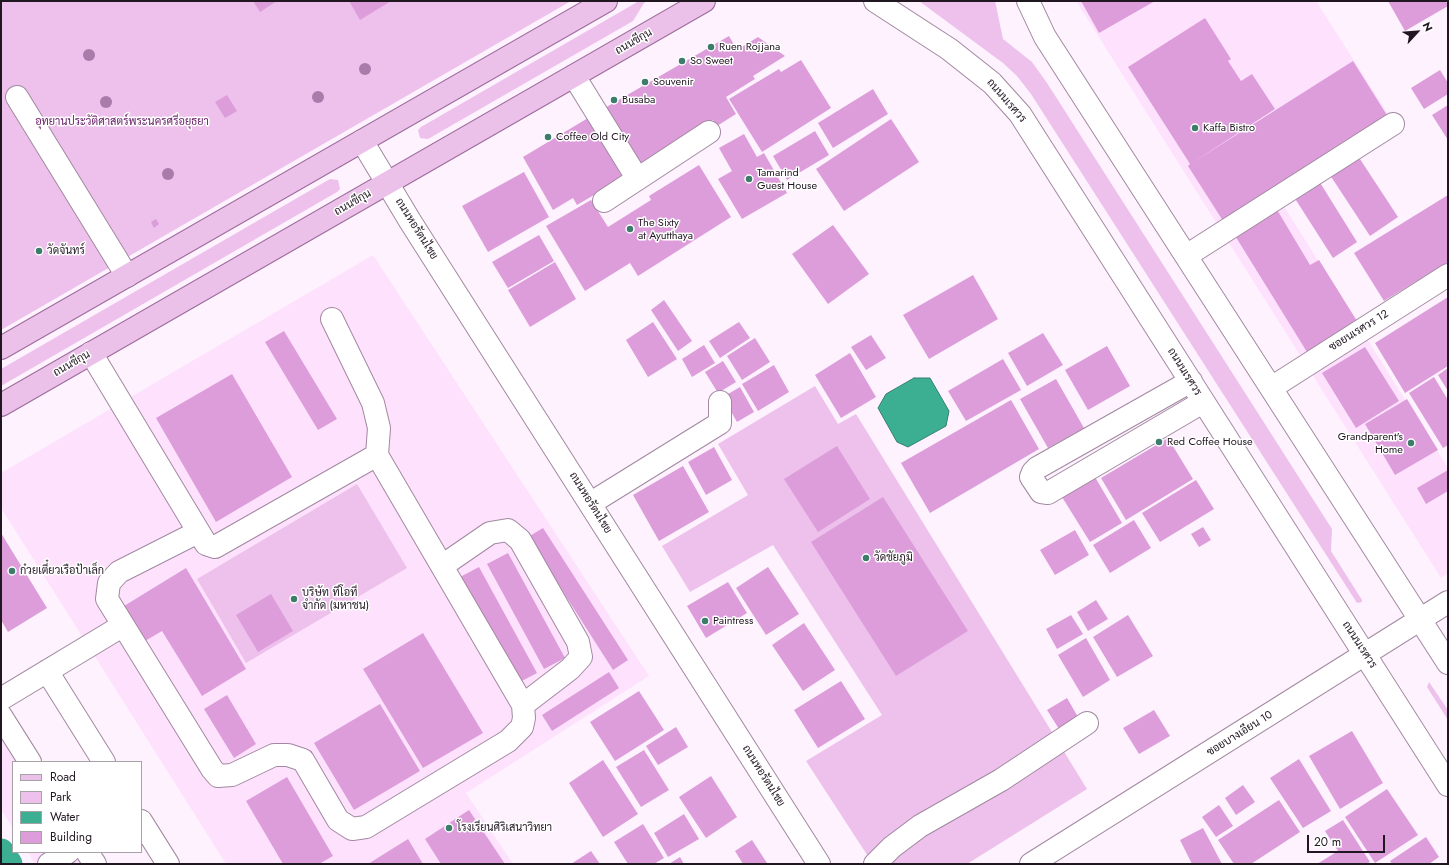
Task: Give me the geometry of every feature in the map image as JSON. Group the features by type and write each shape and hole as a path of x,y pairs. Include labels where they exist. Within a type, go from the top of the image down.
{"main road":[{"path":"1,348 606,1"},
{"name":"ถนนชีกุน","path":"1,405 704,1"}],"street":[{"name":"ถนนนเรศวร","path":"875,1 950,49 992,83 1020,114 1448,785"},
{"path":"1028,1 1045,37 1448,663"},
{"path":"574,76 637,178"},
{"path":"17,97 127,276"},
{"path":"1186,256 1393,124"},
{"path":"604,201 637,178 710,132"},
{"name":"ถนนหอรัตนไชย","path":"362,141 387,183 819,864"},
{"name":"ซอยนเรศวร 12","path":"1271,388 1448,275"},
{"path":"198,532 119,572 109,583 107,599 122,626 212,769 218,776 232,775 274,755 288,755 303,760 338,820 352,829 366,827 508,741 522,727 524,718 523,705 377,455 379,428 373,403 332,319"},
{"path":"91,353 206,544 215,547 377,455"},
{"path":"1190,381 1037,468 1031,477 1041,492 1048,493 1203,402"},
{"path":"591,503 720,423 720,402"},
{"path":"442,566 490,533 508,530 520,540 578,642 581,656 570,669 523,705"},
{"name":"ซอยบางเอียน 10","path":"1031,864 1366,656 1448,602"},
{"path":"1,699 122,626"},
{"path":"47,671 103,761"},
{"path":"1,716 29,761"},
{"path":"875,864 892,847 920,826 1001,780 1087,723"},
{"path":"142,823 168,864"},
{"path":"49,864 66,853"},
{"path":"89,853 95,864"}],"shaded area":[{"path":"1076,1 1316,1 1397,128 1280,200 1448,468 1448,573 1441,578"},
{"path":"373,255 649,676 466,793 513,864 226,864 1,508 1,473"},
{"path":"1,706 36,761 12,761 12,826 1,810"},
{"path":"29,853 95,853 101,864 35,864"}],"green space":[{"name":"อุทยานประวัติศาสตร์พระนครศรีอยุธยา","path":"1,1 571,1 1,330"},
{"path":"639,1 647,1 644,3 633,21 428,139 420,138 418,130 421,127"},
{"path":"919,1 995,1 1003,39 1032,62 1047,83 1332,529 1331,551 1362,602 1357,603 1031,94 1017,76 1003,63"},
{"path":"330,179 338,180 340,189 337,192 1,386 1,369"},
{"path":"815,386 838,424 856,414 1087,789 967,864 873,864 806,761 882,715 773,545 690,592 662,546 748,495 718,444"},
{"path":"357,484 407,568 246,663 197,579"},
{"path":"1429,682 1448,710 1448,720 1427,687"}],"water":[{"path":"914,378 930,378 949,411 946,426 908,447 897,442 878,408 886,394"}],"building":[{"path":"253,1 277,1 260,12"},
{"path":"349,1 391,1 360,20"},
{"path":"1081,1 1155,1 1099,33"},
{"path":"1388,1 1446,1 1448,6 1405,31"},
{"path":"1205,18 1231,59 1228,61 1241,81 1252,74 1275,109 1192,163 1353,61 1390,120 1225,224 1188,166 1190,164 1128,67"},
{"path":"729,36 737,50 758,37 785,56 753,76 755,79 726,97 736,114 717,126 713,120 677,140 682,148 639,172 603,109"},
{"path":"801,60 831,108 762,152 729,99 779,69 781,72"},
{"path":"1440,70 1448,83 1448,94 1424,109 1411,88"},
{"path":"873,89 888,114 833,148 818,123"},
{"path":"227,95 237,111 225,118 215,102"},
{"path":"1448,105 1448,140 1432,115"},
{"path":"588,118 623,178 577,205 573,198 553,210 523,157"},
{"path":"891,119 919,162 844,211 816,169"},
{"path":"815,131 829,155 787,180 773,156"},
{"path":"744,134 757,157 764,153 787,193 742,219 718,179 732,171 719,148"},
{"path":"1358,156 1398,217 1370,236 1330,175"},
{"path":"699,165 731,217 638,276 630,263 585,291 546,226 591,200 608,227 651,200 649,196"},
{"path":"524,172 549,217 488,252 462,206"},
{"path":"1319,181 1357,242 1333,258 1294,197"},
{"path":"1448,195 1448,262 1384,301 1354,253"},
{"path":"1276,208 1310,265 1319,260 1357,321 1307,352 1234,234"},
{"path":"156,219 159,224 154,228 151,222"},
{"path":"833,225 869,274 828,304 792,254"},
{"path":"539,235 554,261 508,288 492,262"},
{"path":"555,262 576,299 530,327 508,290"},
{"path":"973,275 998,319 929,359 903,315"},
{"path":"1448,297 1448,366 1405,393 1375,343"},
{"path":"664,300 692,341 678,351 651,310"},
{"path":"653,322 677,359 648,377 626,340"},
{"path":"739,322 750,338 720,358 709,341"},
{"path":"284,331 337,419 318,430 265,342"},
{"path":"1043,333 1063,365 1027,386 1008,353"},
{"path":"871,335 886,358 866,370 851,347"},
{"path":"755,338 770,362 742,380 727,356"},
{"path":"704,345 715,363 692,377 682,359"},
{"path":"1107,346 1130,386 1088,410 1065,370"},
{"path":"1365,347 1399,401 1356,428 1322,373"},
{"path":"850,353 876,397 841,418 815,375"},
{"path":"1003,359 1021,390 966,421 948,391"},
{"path":"723,361 736,382 718,393 705,372"},
{"path":"774,365 789,392 758,411 742,384"},
{"path":"1448,368 1448,391 1438,375"},
{"path":"232,374 292,477 216,522 156,418"},
{"path":"1434,377 1448,400 1448,445 1443,448 1409,393"},
{"path":"1056,379 1084,428 1048,448 1020,399"},
{"path":"740,387 754,412 737,422 723,397"},
{"path":"1407,399 1438,450 1395,475 1365,424"},
{"path":"1011,400 1039,449 930,513 901,463"},
{"path":"1168,438 1193,479 1126,520 1101,478"},
{"path":"837,446 870,499 818,532 784,479"},
{"path":"714,447 732,480 706,495 688,462"},
{"path":"683,466 709,512 659,541 633,495"},
{"path":"1448,470 1448,491 1426,504 1417,488"},
{"path":"1095,477 1122,523 1090,542 1062,497"},
{"path":"1196,480 1214,509 1160,542 1142,513"},
{"path":"883,497 968,631 896,676 811,542"},
{"path":"1134,520 1151,548 1110,573 1093,545"},
{"path":"1203,527 1211,540 1199,547 1191,534"},
{"path":"543,528 628,660 613,670 528,537"},
{"path":"1075,530 1089,555 1055,575 1040,550"},
{"name":"ก๋วยเตี๋ยวเรือป้าเล็ก","path":"1,533 47,608 8,632 1,620"},
{"path":"508,553 565,658 544,669 487,564"},
{"path":"479,567 537,673 518,683 460,577"},
{"path":"768,567 799,614 766,635 736,588"},
{"path":"186,568 246,669 202,696 162,631 145,641 124,606"},
{"path":"728,582 747,613 706,638 687,606"},
{"path":"271,594 293,631 258,652 236,615"},
{"path":"1096,600 1108,619 1088,631 1077,612"},
{"path":"1071,615 1083,634 1057,649 1046,629"},
{"path":"1128,615 1153,656 1117,677 1093,637"},
{"path":"804,623 835,670 803,691 772,645"},
{"path":"423,633 483,733 423,768 363,669"},
{"path":"1086,638 1110,680 1083,697 1058,655"},
{"path":"609,672 619,688 552,731 542,715"},
{"path":"841,681 865,719 818,748 794,710"},
{"path":"639,691 664,730 615,761 590,722"},
{"path":"227,695 256,744 234,758 204,709"},
{"path":"1067,698 1078,717 1059,729 1047,710"},
{"path":"380,704 420,771 354,810 314,743"},
{"path":"1154,710 1170,736 1139,754 1123,728"},
{"path":"676,727 688,747 658,765 646,746"},
{"path":"1352,731 1383,783 1340,809 1309,756"},
{"path":"644,750 669,790 641,807 616,767"},
{"path":"1299,759 1331,811 1303,828 1270,778"},
{"path":"603,760 638,814 603,837 569,783"},
{"path":"711,776 737,817 706,838 679,797"},
{"path":"287,777 333,856 319,864 283,864 246,801"},
{"path":"1243,785 1255,802 1236,815 1225,798"},
{"path":"1387,789 1418,835 1375,863 1345,817"},
{"path":"1279,800 1300,832 1251,864 1234,864 1218,840"},
{"path":"1219,805 1233,826 1216,837 1202,817"},
{"path":"469,810 505,864 441,864 425,839"},
{"path":"684,814 699,839 668,857 654,833"},
{"path":"1343,820 1370,862 1366,864 1317,864 1338,851 1325,831"},
{"path":"643,824 664,858 654,864 628,864 614,842"},
{"path":"1203,828 1222,864 1192,864 1180,840"},
{"path":"1426,837 1439,857 1429,864 1392,864 1390,861"},
{"path":"408,839 423,864 368,864"},
{"path":"752,840 767,863 766,864 743,864 735,851"},
{"path":"591,851 600,864 571,864"},
{"path":"680,857 684,864 669,864"}],"waterway":[{"path":"1,852 9,864"}],"place":[{"name":"Ruen Rojjana","path":"711,47"},
{"name":"So Sweet","path":"682,61"},
{"name":"Souvenir","path":"645,82"},
{"name":"Busaba","path":"614,100"},
{"name":"Kaffa Bistro","path":"1195,128"},
{"name":"Coffee Old City","path":"548,137"},
{"name":"Tamarind Guest House","path":"749,179"},
{"name":"The Sixty at Ayutthaya","path":"630,229"},
{"name":"วัดจันทร์","path":"39,251"},
{"name":"Red Coffee House","path":"1159,442"},
{"name":"Grandparent's Home","path":"1411,443"},
{"name":"วัดชัยภูมิ","path":"866,558"},
{"name":"ก๋วยเตี๋ยวเรือป้าเล็ก","path":"12,571"},
{"name":"บริษัท ทีโอที จำกัด (มหาชน)","path":"294,599"},
{"name":"Paintress","path":"705,621"},
{"name":"โรงเรียนศิริเสนาวิทยา","path":"449,828"}]}
